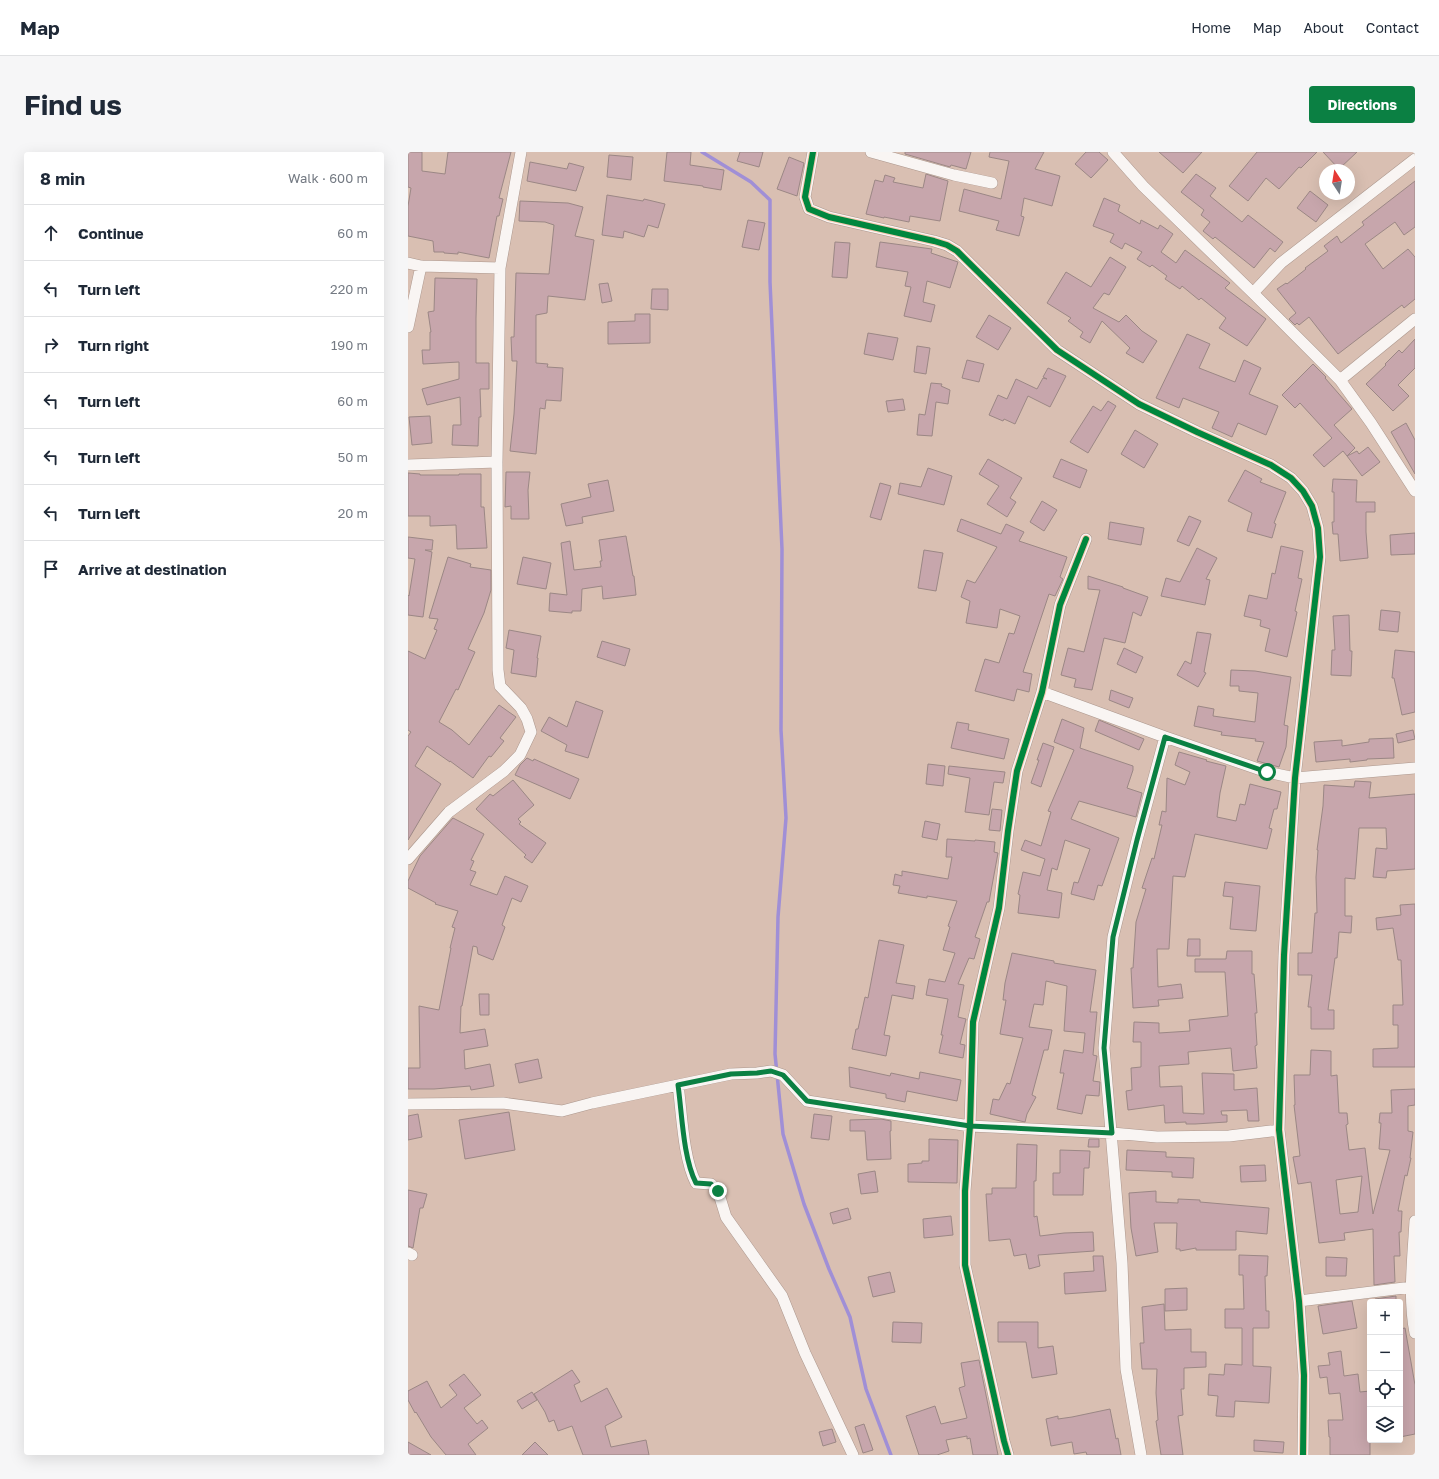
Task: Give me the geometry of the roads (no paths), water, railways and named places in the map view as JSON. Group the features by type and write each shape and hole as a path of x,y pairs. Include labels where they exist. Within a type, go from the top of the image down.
{"street":[{"path":"408,859 449,812 504,770 520,755 531,732 527,719 521,708 500,686 498,670 497,462 500,268 521,152"},
{"path":"813,152 805,197 809,209 829,217 934,240 947,245 957,251 1058,350 1139,404 1196,432 1271,465 1291,478 1303,491 1312,506 1318,528 1320,557 1295,778 1284,955 1279,1130 1299,1301 1304,1375 1303,1455"},
{"path":"871,152 992,183"},
{"path":"1113,152 1143,186 1340,380 1371,423 1414,489"},
{"path":"1253,293 1281,263 1415,159"},
{"path":"408,263 421,266 500,268"},
{"path":"408,327 421,266"},
{"path":"1340,380 1415,319"},
{"path":"408,465 497,462"},
{"path":"1008,1455 966,1265 965,1191 970,1126 972,1022 1000,908 1008,831 1017,771 1042,692 1060,605 1086,539"},
{"path":"1042,692 1267,772 1295,778 1415,768"},
{"path":"1141,1455 1126,1369 1122,1263 1104,1048 1113,937 1165,737"},
{"path":"408,1104 503,1103 562,1111 592,1103 731,1074 771,1071 783,1075 807,1101 970,1126 1112,1133 1157,1137 1229,1136 1279,1130"},
{"path":"678,1085 687,1157 691,1173 696,1183 711,1184 718,1191 726,1217 782,1296 805,1353 853,1455"},
{"path":"1415,1221 1412,1287 1413,1324 1415,1333"},
{"path":"1299,1301 1412,1287"}],"waterway":[{"path":"702,152 751,182 770,200 770,282 782,549 781,730 786,818 778,917 775,1054 783,1134 804,1204 829,1269 850,1317 866,1389 891,1455"}]}
